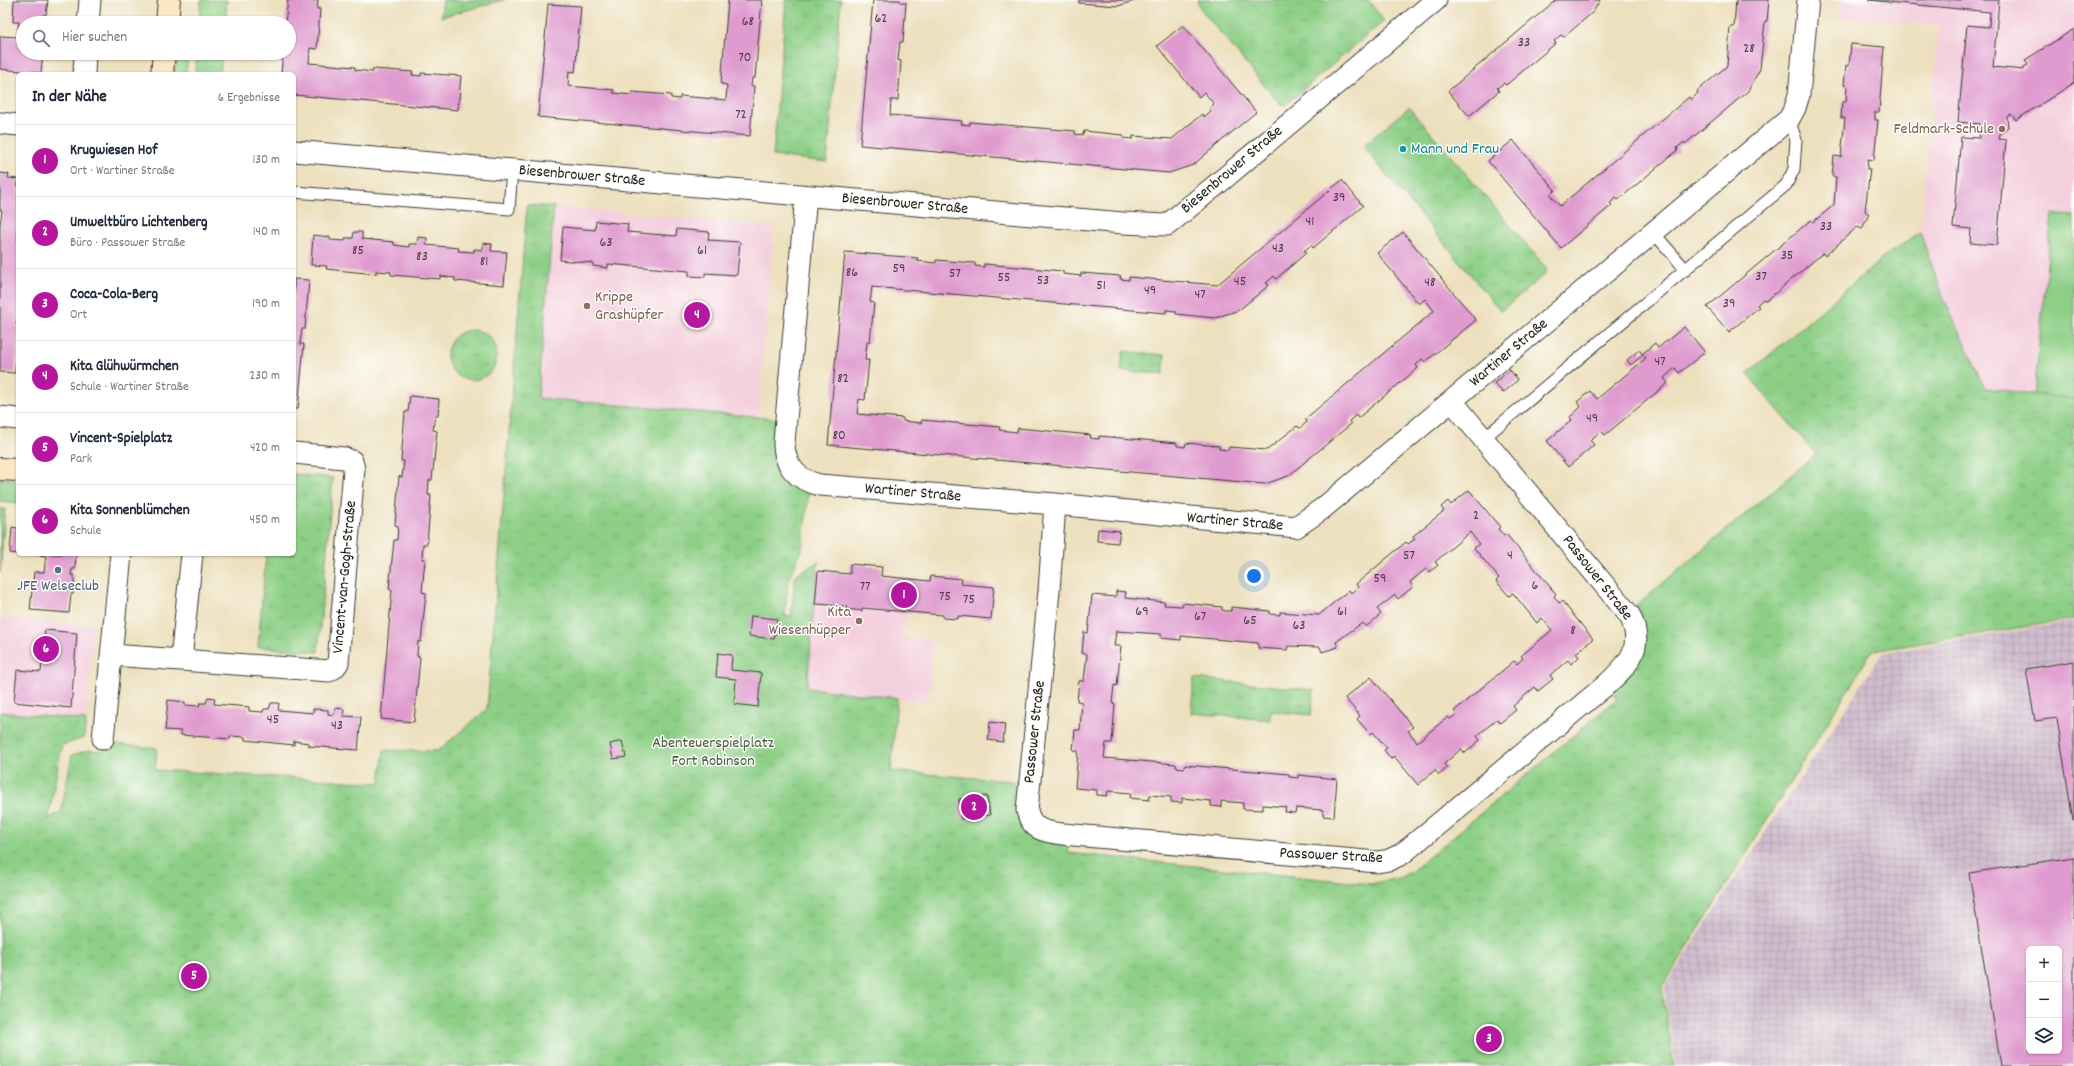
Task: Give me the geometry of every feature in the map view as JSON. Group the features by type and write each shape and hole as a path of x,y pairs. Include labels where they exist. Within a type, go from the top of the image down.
{"street":[{"path":"89,16 90,0"},
{"path":"168,16 169,0"},
{"name":"Biesenbrower Straße","path":"296,151 1123,223 1167,224 1227,176 1436,0"},
{"name":"Wartiner Straße","path":"806,196 784,442 786,458 794,472 810,483 1296,527 1317,513 1789,119 1795,108 1799,95 1808,0"},
{"path":"84,72 85,60"},
{"path":"162,72 163,60"},
{"path":"0,123 16,125"},
{"name":"Passower Straße","path":"1055,504 1049,591 1027,810 1033,824 1045,832 1063,834 1377,862 1389,860 1402,854 1600,690 1627,664 1636,645 1635,627 1630,616 1452,401"},
{"path":"0,417 16,418"},
{"name":"Vincent-van-Gogh-Straße","path":"112,655 329,671 334,668 338,662 354,469 352,461 344,458 296,453"},
{"path":"0,469 16,470"},
{"path":"103,739 121,556"},
{"path":"181,660 192,556"}],"lane":[{"path":"1484,438 1786,185 1794,169 1796,140 1789,119"},
{"path":"296,192 509,209 512,169"},
{"path":"1653,232 1686,270"}],"shaded area":[{"name":"Feldmark-Schule","path":"1841,0 2074,0 2074,399 1985,388 1944,299 1920,232 1939,25 1840,17"},
{"path":"554,207 774,226 758,417 538,398"},
{"name":"Kita Wiesenhüpper","path":"818,571 910,579 903,637 933,640 927,702 807,688"},
{"path":"0,618 94,626 86,720 0,712"},
{"path":"2074,621 2074,1066 1676,1066 1664,988 1882,653"}],"green space":[{"path":"201,0 227,0 226,16 200,16"},
{"path":"443,0 504,0 441,17"},
{"path":"786,0 841,0 827,162 773,156"},
{"path":"1197,0 1368,0 1384,21 1285,105 1279,103 1199,7"},
{"path":"177,60 187,60 186,72 174,72"},
{"path":"196,60 221,60 220,72 195,72"},
{"path":"1409,107 1547,269 1545,274 1501,311 1365,149 1365,144"},
{"name":"Abenteuerspielplatz Fort Robinson","path":"527,205 554,207 538,398 778,419 809,491 802,550 788,581 785,616 791,617 795,575 818,562 807,688 897,698 891,771 1022,782 1019,807 1068,842 1068,853 1370,884 1399,878 1412,871 1617,699 1610,690 1628,675 1636,606 1816,454 1747,374 1883,258 1920,232 1944,299 1985,388 2074,399 2074,619 1872,651 1662,988 1674,1066 0,1066 0,712 86,720 84,738 62,745 48,819 61,812 72,755 89,750 100,751 114,744 157,748 155,770 380,783 384,750 438,751 487,709"},
{"path":"2052,214 2074,216 2074,399 2034,395"},
{"path":"472,330 482,332 490,337 495,345 497,355 495,365 490,373 482,378 472,380 462,378 454,373 449,365 447,355 449,345 454,337 462,332"},
{"path":"1123,351 1165,355 1163,374 1121,371"},
{"path":"296,474 333,478 318,652 258,647 266,556 296,556"},
{"path":"0,478 16,479 16,503 0,501"},
{"path":"0,508 5,509 0,573"},
{"path":"1194,678 1314,690 1311,715 1271,711 1270,720 1191,713"}],"building":[{"path":"14,0 48,0 46,15 16,16 16,22 13,22"},
{"path":"288,0 318,0 317,9 320,9 317,49 310,48 309,63 355,67 355,70 373,72 373,69 413,72 412,75 421,76 421,73 461,76 458,110 296,95 296,72 281,72 282,60 296,60 296,16 286,16"},
{"path":"728,0 762,0 755,78 752,78 751,86 754,86 750,136 538,117 548,4 581,6 575,72 569,71 568,86 614,90 613,93 632,95 632,92 671,95 671,98 680,99 680,96 726,100 727,85 721,84"},
{"path":"873,0 900,0 900,2 906,3 903,42 900,42 898,60 901,61 898,100 891,100 890,115 962,121 961,124 970,125 970,122 1075,131 1075,134 1083,135 1084,131 1123,135 1123,138 1133,139 1133,136 1172,139 1202,114 1204,117 1211,111 1209,108 1214,104 1204,92 1199,97 1157,46 1183,25 1256,112 1193,165 1169,173 860,145"},
{"path":"1079,0 1137,0 1118,6 1079,3"},
{"path":"1556,0 1600,0 1593,12 1564,37 1561,35 1554,41 1556,43 1506,85 1504,83 1497,88 1499,91 1469,116 1448,91"},
{"path":"1736,0 1769,0 1767,21 1765,21 1760,69 1748,91 1685,144 1684,142 1677,148 1678,150 1618,200 1616,198 1610,203 1612,205 1561,248 1488,161 1513,140 1555,190 1550,195 1560,206 1689,97 1691,100 1698,93 1697,91 1727,66 1730,27 1734,27"},
{"path":"1868,0 1999,0 1993,67 2024,70 2024,67 2028,65 2025,60 2074,29 2074,83 2016,120 2011,114 2007,117 2008,127 2000,134 1999,139 2006,140 1997,245 1970,243 1971,229 1953,227 1961,137 1979,138 1980,124 1958,122 1967,25 1989,27 1990,12"},
{"path":"0,36 16,37 16,60 42,60 41,72 0,69"},
{"path":"1851,44 1884,47 1879,112 1875,112 1875,120 1878,120 1874,160 1868,159 1867,169 1870,169 1865,211 1869,214 1862,229 1857,227 1825,256 1823,253 1766,301 1763,299 1757,305 1759,307 1729,332 1707,307 1811,220 1813,222 1834,205 1836,177 1832,176 1834,156 1841,157 1845,118 1841,118 1842,102 1846,102 1847,86 1844,85 1846,65 1849,66"},
{"path":"0,173 9,174 8,178 16,179 15,373 0,372 0,225 2,210 0,210"},
{"path":"1342,180 1363,206 1313,248 1311,245 1304,251 1306,253 1276,279 1274,276 1266,283 1269,285 1239,310 1215,318 1176,314 1176,311 1166,310 1166,313 872,287 870,302 874,303 870,342 867,342 865,360 869,360 865,400 859,399 857,414 903,418 903,421 921,423 922,420 1000,427 999,430 1017,432 1018,428 1091,435 1090,438 1099,439 1099,436 1177,443 1177,446 1185,447 1186,443 1219,446 1219,449 1228,450 1229,447 1267,450 1297,426 1300,428 1307,422 1305,419 1434,311 1425,299 1419,304 1377,253 1403,232 1476,320 1425,362 1422,359 1416,365 1418,368 1358,418 1356,415 1349,421 1351,424 1288,476 1265,484 828,445 845,252 918,258 917,261 936,263 936,260 975,263 975,266 984,267 984,264 1063,271 1063,274 1081,276 1081,273 1121,276 1120,279 1129,280 1129,277 1217,285"},
{"path":"596,221 628,224 627,232 676,236 677,229 709,232 708,240 740,242 737,275 705,273 705,277 689,276 689,271 608,264 608,268 593,266 593,263 560,260 563,227 595,230"},
{"path":"354,232 362,232 362,239 394,242 394,245 409,247 409,244 417,244 418,237 427,238 426,245 459,248 458,251 474,252 474,249 483,250 483,243 492,244 491,251 507,252 504,285 455,281 455,278 440,276 440,279 391,275 391,272 376,271 376,274 326,269 327,266 311,265 313,235 330,237 330,240 345,241 345,238 353,238"},
{"path":"296,279 309,280 305,329 302,329 300,344 304,344 298,409 296,409"},
{"path":"1684,327 1705,352 1679,373 1675,368 1664,378 1668,383 1605,435 1601,431 1590,440 1594,445 1568,467 1547,441 1572,420 1570,417 1581,407 1577,402 1590,391 1597,399 1646,358 1642,354 1655,343 1658,348"},
{"path":"1639,350 1643,355 1631,365 1627,360"},
{"path":"1510,370 1518,380 1503,393 1494,383"},
{"path":"410,396 439,399 438,416 435,416 433,430 437,431 432,480 429,480 428,495 431,495 427,544 423,544 422,559 425,559 422,592 426,593 421,642 418,641 417,656 420,657 414,722 381,719 392,590 389,589 394,540 397,540 398,526 395,525 399,476 402,477 404,461 401,461 405,412 408,412"},
{"path":"1469,490 1500,527 1498,529 1504,536 1506,534 1556,594 1554,596 1559,603 1562,601 1593,639 1576,653 1579,657 1571,664 1568,660 1550,675 1553,679 1538,691 1535,687 1513,706 1516,710 1500,723 1497,719 1477,736 1480,740 1465,753 1461,749 1444,764 1447,768 1439,775 1435,770 1418,785 1394,756 1391,759 1384,750 1387,748 1373,732 1370,734 1357,719 1360,716 1345,698 1371,677 1413,727 1408,731 1417,742 1448,717 1450,719 1457,714 1454,711 1514,661 1517,664 1523,658 1521,656 1552,630 1542,618 1537,623 1513,593 1509,596 1496,581 1499,578 1474,548 1479,544 1470,532 1435,562 1438,565 1430,572 1427,568 1410,582 1413,587 1398,599 1395,595 1377,609 1381,614 1366,627 1362,623 1336,642 1338,647 1322,652 1320,647 1288,646 1287,650 1258,648 1258,643 1181,636 1181,640 1161,638 1161,634 1116,631 1114,646 1121,646 1117,686 1114,685 1112,703 1115,704 1112,743 1106,743 1104,758 1176,764 1176,767 1184,768 1185,765 1289,774 1289,777 1298,778 1298,775 1337,779 1334,817 1323,816 1323,810 1296,808 1295,813 1285,812 1286,807 1263,805 1263,810 1243,809 1243,803 1221,801 1221,807 1211,806 1211,801 1182,798 1182,803 1171,802 1171,797 1150,795 1149,800 1130,798 1131,793 1108,791 1107,796 1097,795 1097,790 1075,788 1078,751 1073,750 1075,730 1080,730 1082,702 1077,701 1079,681 1084,681 1087,654 1082,653 1084,632 1088,633 1092,595 1116,597 1116,591 1126,592 1125,598 1165,602 1164,605 1182,606 1183,603 1222,607 1222,610 1226,611 1231,611 1231,607 1270,611 1270,614 1280,615 1280,612 1319,615 1349,590 1351,593 1358,587 1356,584 1406,542 1408,544 1415,539 1413,536 1444,511 1441,507 1448,501 1451,505"},
{"path":"12,527 16,528 16,554 10,553"},
{"path":"1098,529 1120,531 1118,543 1097,541"},
{"name":"JFE Welseclub","path":"46,556 76,556 75,569 72,569 71,575 74,575 74,583 69,613 30,610 34,572 44,572"},
{"path":"850,564 882,567 881,576 930,581 931,576 962,579 961,584 994,587 991,619 958,616 958,619 943,618 943,615 862,608 862,611 846,609 847,606 815,604 818,571 850,574"},
{"path":"751,616 777,619 774,639 749,636"},
{"path":"45,630 77,633 71,708 14,702 17,670 41,672"},
{"path":"718,653 732,655 731,670 761,673 758,707 734,704 736,679 716,677"},
{"path":"2074,661 2073,821 2057,718 2035,721 2026,669"},
{"path":"208,697 215,698 214,704 249,707 249,711 263,712 264,709 269,709 271,703 279,703 278,710 313,713 313,709 328,710 328,714 334,715 335,708 344,709 343,716 361,717 358,750 309,746 309,743 294,741 294,745 245,740 245,737 230,736 230,739 181,735 181,731 165,730 168,700 185,702 185,705 199,706 200,703 206,703"},
{"path":"990,722 1005,724 1003,742 988,740"},
{"path":"622,741 626,757 613,759 610,744"},
{"path":"987,796 990,815 961,819 959,799"},
{"path":"2074,857 2074,1066 2001,1066 1969,873"}],"place":[{"name":"Feldmark-Schule","path":"2002,129"},
{"name":"Mann und Frau","path":"1403,149"},
{"name":"Krippe Grashüpfer","path":"587,306"},
{"name":"Kita Glühwürmchen","path":"697,315"},
{"name":"JFE Welseclub","path":"58,570"},
{"name":"Krugwiesen Hof","path":"904,595"},
{"name":"Kita Wiesenhüpper","path":"859,621"},
{"name":"Kita Sonnenblümchen","path":"46,649"},
{"name":"Umweltbüro Lichtenberg","path":"974,807"},
{"name":"Vincent-Spielplatz","path":"194,976"},
{"name":"Coca-Cola-Berg","path":"1489,1039"}]}
